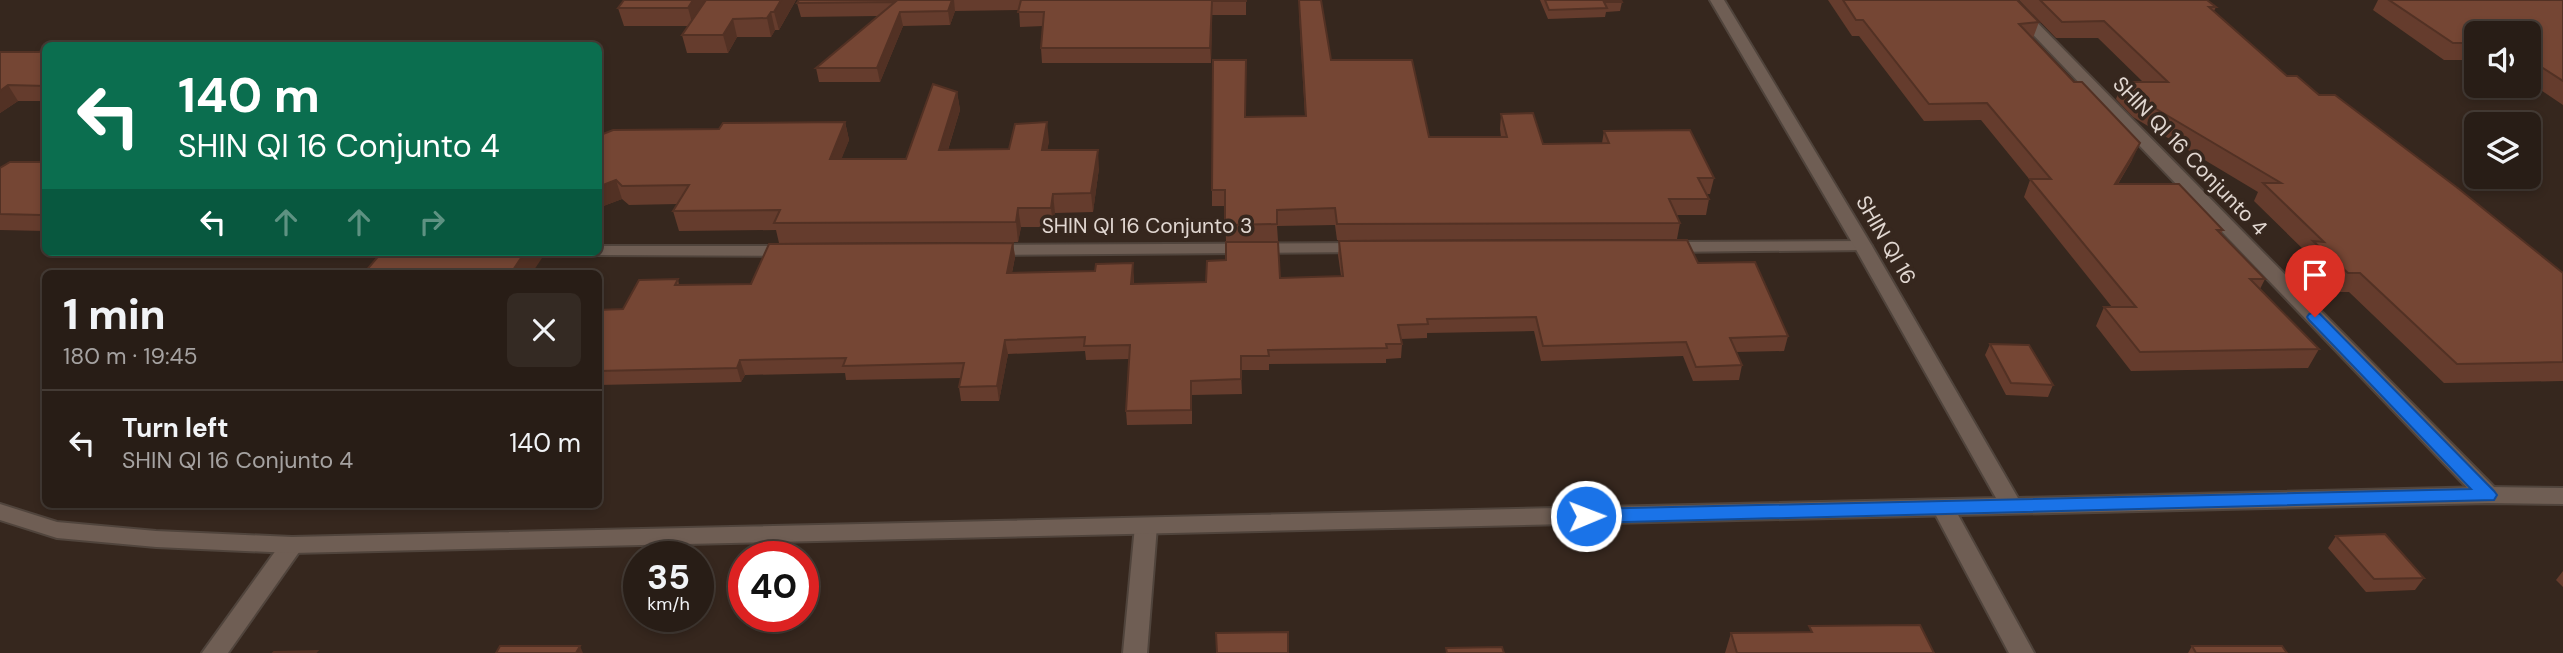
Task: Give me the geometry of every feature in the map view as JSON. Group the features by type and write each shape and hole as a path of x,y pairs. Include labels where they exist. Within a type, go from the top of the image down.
{"street":[{"name":"SHIN QI 16","path":"1717,0 1863,246 2012,506"},
{"name":"SHIN QI 16 Conjunto 4","path":"2007,0 2488,495"},
{"path":"1641,247 1863,246"},
{"name":"SHIN QI 16 Conjunto 3","path":"974,250 1377,248"},
{"path":"602,251 807,251"},
{"path":"0,512 57,530 156,540 292,545 2488,495 2563,496"},
{"path":"1943,508 2022,653"},
{"path":"1135,653 1146,526"},
{"path":"214,653 292,545"}],"building":[{"path":"624,0 693,0 688,8 618,8"},
{"path":"706,0 781,0 767,18 733,19 723,35 682,35"},
{"path":"799,0 952,0 948,11 900,12 877,68 816,68 895,2 797,3"},
{"path":"1021,0 1246,1 1212,1 1210,48 1041,48 1044,12 1018,12"},
{"path":"1299,0 1321,0 1331,60 1412,60 1429,137 1507,137 1501,114 1533,113 1543,144 1609,143 1604,131 1690,130 1714,178 1698,178 1709,199 1669,199 1680,223 1337,224 1335,208 1277,210 1277,224 1225,225 1225,190 1212,190 1213,60 1246,60 1245,117 1306,116"},
{"path":"1545,0 1622,2 1604,2 1607,8 1549,10"},
{"path":"1843,0 2017,0 2039,22 2019,24 2074,82 2082,82 2140,143 2115,184 2179,184 2223,230 2217,230 2265,279 2250,279 2319,349 2140,352 2104,307 2136,307 2030,179 2051,179 1987,103 1929,104 1863,20 1856,20"},
{"path":"2040,0 2207,0 2216,7 2209,7 2287,76 2297,76 2319,95 2335,95 2459,189 2563,273 2563,362 2457,364 2360,273 2348,273 2313,241 2324,242 2263,183 2281,183 2141,100 2123,82 2168,82 2104,21 2062,22"},
{"path":"2389,0 2563,0 2563,81 2541,67 2541,21 2464,21 2464,43 2453,43"},
{"path":"57,41 158,41 157,42"},
{"path":"42,50 42,86 8,85 0,91 0,52"},
{"path":"933,84 957,92 939,150 1009,149 1015,124 1047,122 1042,150 1098,150 1091,193 1053,194 1051,208 1018,208 1016,222 774,223 780,210 673,211 689,185 622,186 616,180 602,185 602,134 613,130 719,129 723,123 845,122 830,159 906,159"},
{"path":"10,162 42,162 40,215 0,214 0,168"},
{"path":"1687,240 1698,263 1755,262 1788,336 1730,338 1742,365 1696,367 1686,342 1543,346 1536,317 1427,319 1428,324 1398,325 1402,344 1386,344 1387,348 1268,350 1269,356 1241,356 1241,379 1191,381 1191,410 1126,411 1130,345 1084,346 1085,337 1005,340 997,386 959,387 964,363 843,366 846,358 740,360 737,368 602,371 602,310 623,309 639,280 678,279 675,285 751,284 769,244 1013,243 1007,273 1095,271 1096,264 1133,263 1131,284 1206,282 1207,261 1226,260 1226,242 1278,242 1280,278 1343,276 1339,241"},
{"path":"379,256 522,256 513,270 367,270"},
{"path":"1990,344 2029,345 2053,385 2011,383"},
{"path":"2385,534 2424,578 2374,579 2336,536"},
{"path":"1920,625 1934,653 1737,653 1731,633 1812,632 1809,626"},
{"path":"1288,632 1288,653 1217,653 1216,633"},
{"path":"500,646 580,646 576,653 496,653"},
{"path":"2192,646 2282,646 2287,653 2196,653"},
{"path":"1502,647 1504,653 1447,653 1446,648"},
{"path":"317,651 315,653 273,653 274,652"}],"route":[{"path":"1586,516 2488,495 2315,317"}]}
